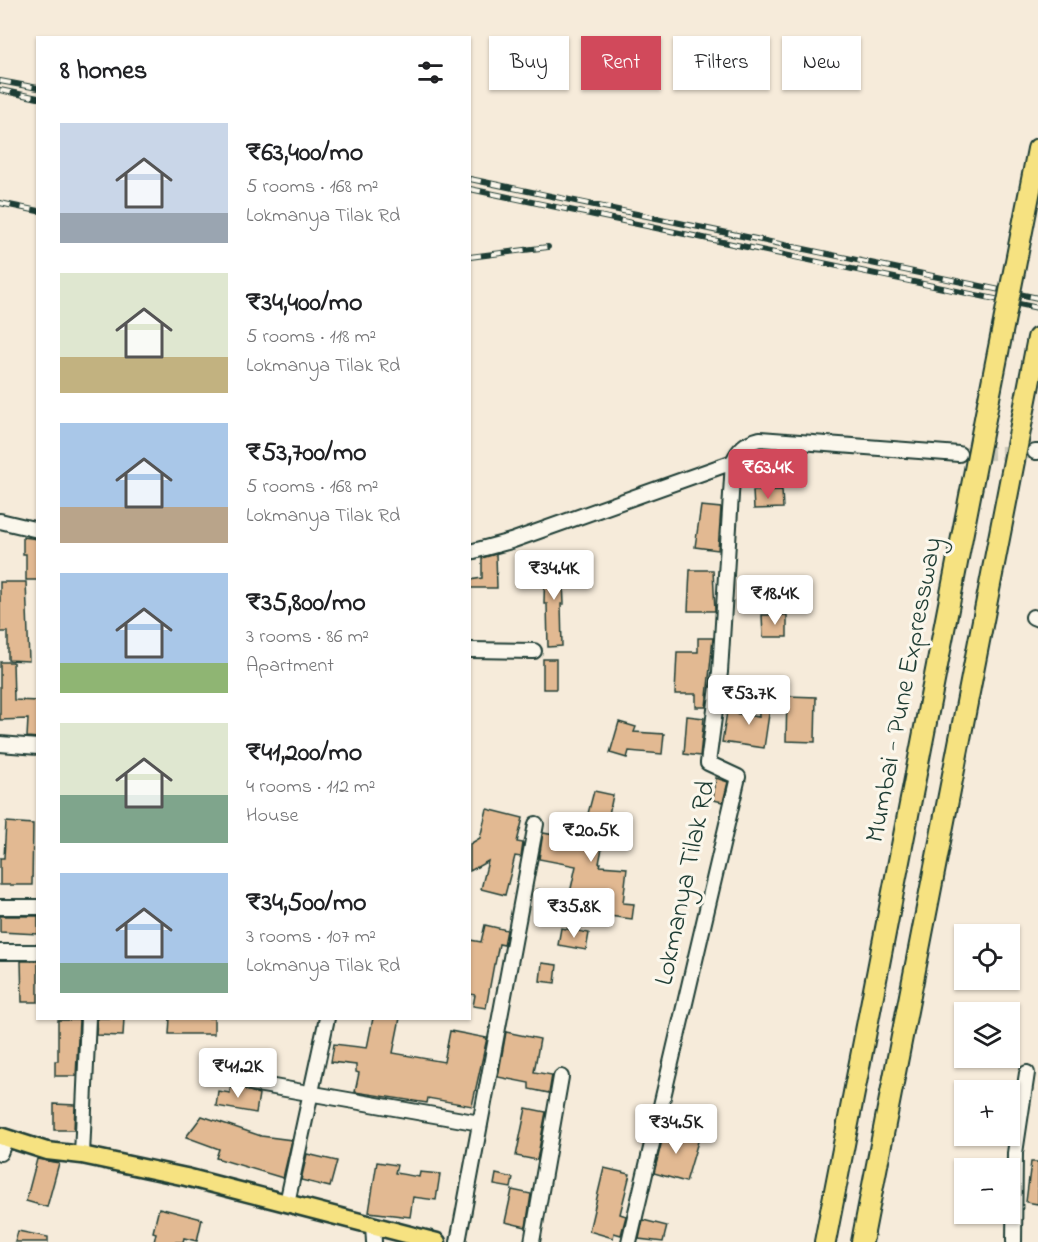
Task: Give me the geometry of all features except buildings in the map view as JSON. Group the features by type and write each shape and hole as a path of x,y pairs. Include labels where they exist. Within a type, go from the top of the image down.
{"highway":[{"name":"Mumbai - Pune Expressway","path":"825,1242 1038,149"},
{"path":"862,1242 1038,338"}],"main road":[{"path":"2,1142 82,1155 186,1177 287,1203 373,1234 437,1242"}],"street":[{"path":"471,552 511,541 733,462 746,443 760,439 959,454"},
{"name":"Lokmanya Tilak Rd","path":"629,1242 738,777 708,763 720,672 733,462"},
{"path":"0,521 36,530"},
{"path":"471,650 534,651"},
{"path":"0,744 36,747"},
{"path":"458,1242 536,824"},
{"path":"0,907 36,907"},
{"path":"0,952 36,952"},
{"path":"82,1155 88,1020"},
{"path":"287,1203 327,1020"},
{"path":"1014,1242 1015,1153 1027,1073"},
{"path":"532,1242 561,1077"},
{"path":"251,1083 480,1123"}],"tunnel":[{"path":"959,454 1035,452"}],"railway":[{"path":"0,81 36,88"},
{"path":"0,90 36,98"},
{"path":"471,179 1038,298"},
{"path":"471,189 1038,308"},
{"path":"0,203 36,211"},
{"path":"471,257 548,247"}]}
